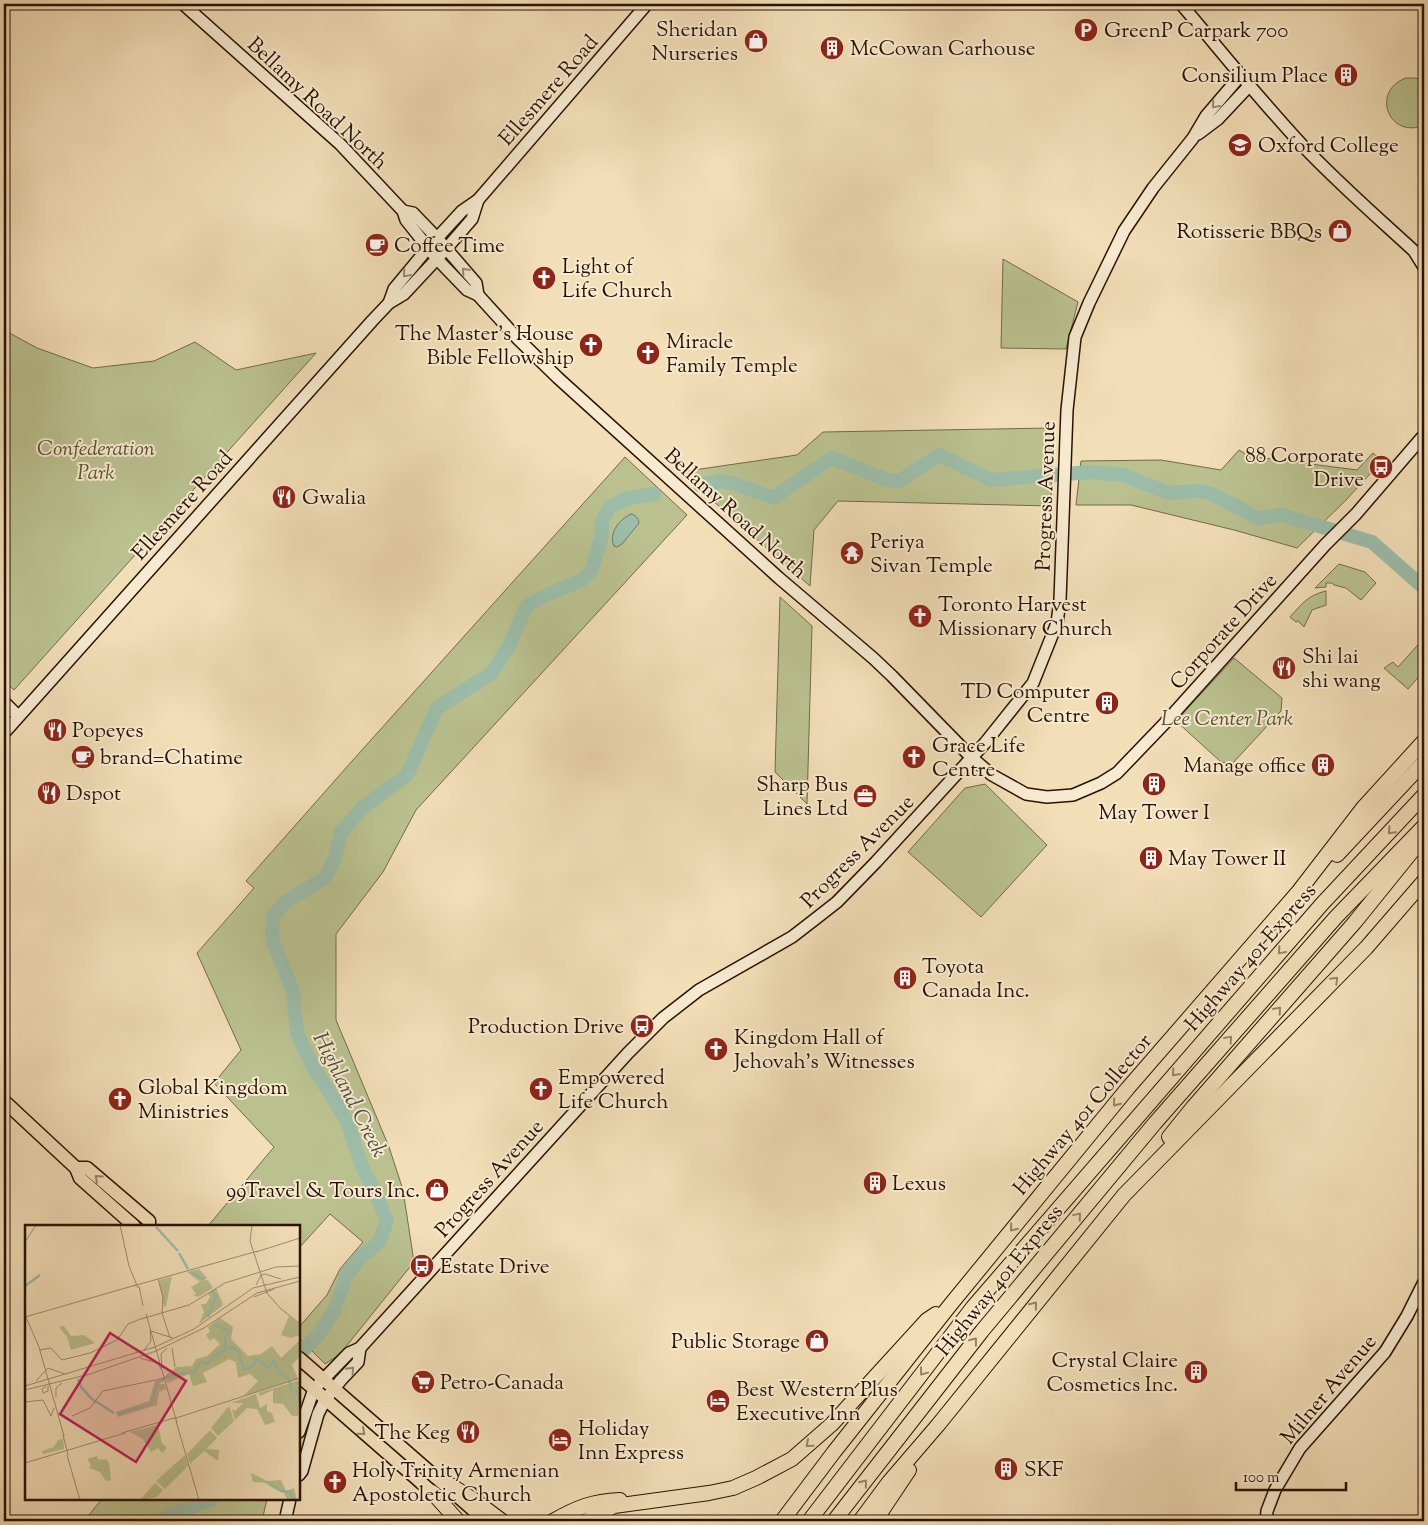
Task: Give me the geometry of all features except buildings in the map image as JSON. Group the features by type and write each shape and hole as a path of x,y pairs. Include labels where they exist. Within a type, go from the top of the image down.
{"highway":[{"name":"Highway 401 Collector","path":"782,1521 951,1304 1128,1088 1299,891 1363,808 1424,741"},
{"path":"1299,891 1326,867 1424,762"},
{"name":"Highway 401 Express","path":"809,1521 973,1306 1322,904 1424,795"},
{"name":"Highway 401 Express","path":"834,1521 982,1331 1155,1123 1336,917 1424,826"},
{"path":"860,1521 889,1482 938,1425 1194,1106 1355,922 1424,836"},
{"path":"1124,1195 1366,948 1424,881"},
{"path":"586,1521 614,1506 733,1488 792,1459 832,1424 927,1320 951,1304"},
{"path":"876,1521 938,1425"},
{"path":"436,1476 474,1500 502,1521"},
{"path":"432,1492 458,1521"},
{"path":"552,1521 571,1510 592,1503 613,1500 661,1499"}],"main road":[{"name":"Bellamy Road North","path":"183,4 340,144 402,211 406,220 437,259 467,290 478,295 518,339 558,378 779,578 892,676 971,757"},
{"name":"Ellesmere Road","path":"389,303 394,289 428,248 462,211 478,200 647,4"},
{"path":"1181,4 1249,86 1327,170 1414,251 1424,267"},
{"name":"Progress Avenue","path":"300,1429 314,1389 349,1353 360,1348 628,1053 664,1018 699,990 792,937 837,902 929,806 971,757 985,744 1033,683 1056,623 1060,600 1067,410 1075,337 1089,303 1124,231 1153,188 1193,138 1206,116 1241,75"},
{"name":"Progress Avenue","path":"1193,138 1218,119 1249,86"},
{"name":"Ellesmere Road","path":"4,733 389,303 404,294 446,250 472,220 478,200"},
{"name":"Bellamy Road North","path":"402,211 413,213 437,238 476,283 478,295"},
{"name":"Corporate Drive","path":"971,757 992,776 1026,794 1047,797 1068,796 1101,783 1117,773 1165,723 1325,544 1354,516 1424,435"},
{"path":"4,702 18,716"},
{"path":"4,1101 76,1168 80,1178 133,1225"},
{"path":"76,1168 87,1168 148,1222 149,1225"},
{"name":"Milner Avenue","path":"1266,1521 1267,1511 1275,1490 1300,1448 1385,1352 1407,1316 1424,1282"},
{"name":"Progress Avenue","path":"300,1474 318,1414 325,1400 358,1362 360,1348"},
{"path":"302,1360 486,1521"},
{"path":"300,1377 464,1521"},
{"path":"285,1521 290,1500"}],"green space":[{"path":"1406,78 1424,81 1424,125 1412,128 1401,126 1393,120 1388,112 1389,93 1395,84"},
{"path":"1003,259 1078,302 1066,349 1001,348"},
{"name":"Confederation Park","path":"4,330 37,348 93,368 154,361 195,342 236,370 316,353 14,690 4,681"},
{"path":"1052,428 1051,506 838,501 814,530 810,586 680,472 797,455 823,432"},
{"path":"1239,450 1249,456 1357,470 1373,453 1382,461 1346,500 1297,548 1234,530 1131,505 1076,505 1081,461 1161,460 1221,470"},
{"path":"625,457 687,515 416,810 383,872 336,934 336,1020 389,1147 403,1190 414,1262 340,1354 325,1364 300,1339 300,1326 327,1295 340,1269 363,1242 330,1214 300,1247 300,1225 209,1225 274,1147 214,1083 241,1050 197,953 254,888 246,881"},
{"path":"1339,564 1365,572 1376,583 1361,600 1346,588 1332,583 1326,583 1326,587 1315,588"},
{"path":"1326,591 1326,605 1312,610 1304,627 1290,617 1310,598"},
{"path":"780,597 812,626 807,804 775,772"},
{"path":"1424,638 1424,671 1408,689 1384,668 1393,662 1398,667"},
{"name":"Lee Center Park","path":"1234,658 1282,698 1281,711 1232,764 1221,762 1176,721"},
{"path":"985,784 1047,845 981,917 908,852 965,788"},
{"path":"101,1500 267,1500 262,1521 84,1521"}],"shaded area":[{"path":"631,514 636,517 639,523 622,544 617,547 614,546 613,536 616,527"}],"waterway":[{"name":"Highland Creek","path":"700,485 722,481 736,484 773,498 832,458 890,481 899,481 939,455 991,480 1091,472 1123,475 1169,493 1200,491 1212,494 1258,518 1282,515 1372,542 1424,588"},
{"name":"Highland Creek","path":"300,1354 319,1334 334,1311 347,1274 362,1256 379,1242 387,1221 362,1167 347,1121 312,1065 297,1033 293,992 272,938 273,917 284,903 325,878 335,858 341,832 362,808 407,775 437,708 492,673 510,644 526,607 544,596 582,580 591,572 602,535 602,521 610,507 625,499 654,494"},
{"name":"Highland Creek","path":"160,1521 209,1500"}],"place":[{"name":"GreenP Carpark 700","path":"1086,30"},
{"name":"Sheridan Nurseries","path":"756,41"},
{"name":"McCowan Carhouse","path":"832,48"},
{"name":"Consilium Place","path":"1346,75"},
{"name":"Oxford College","path":"1240,145"},
{"name":"Rotisserie BBQs","path":"1340,231"},
{"name":"Coffee Time","path":"377,245"},
{"name":"Light of Life Church","path":"544,278"},
{"name":"The Master's House Bible Fellowship","path":"591,345"},
{"name":"Miracle Family Temple","path":"648,353"},
{"name":"88 Corporate Drive","path":"1381,467"},
{"name":"Gwalia","path":"284,497"},
{"name":"Periya Sivan Temple","path":"852,553"},
{"name":"Toronto Harvest Missionary Church","path":"920,616"},
{"name":"Shi lai shi wang","path":"1284,668"},
{"name":"TD Computer Centre","path":"1107,703"},
{"name":"Popeyes","path":"55,730"},
{"name":"brand=Chatime","path":"83,757"},
{"name":"Grace Life Centre","path":"914,757"},
{"name":"Manage office","path":"1323,765"},
{"name":"May Tower I","path":"1154,784"},
{"name":"Dspot","path":"49,793"},
{"name":"Sharp Bus Lines Ltd","path":"865,796"},
{"name":"May Tower II","path":"1151,858"},
{"name":"Toyota Canada Inc.","path":"905,978"},
{"name":"Production Drive","path":"642,1026"},
{"name":"Kingdom Hall of Jehovah's Witnesses","path":"716,1049"},
{"name":"Empowered Life Church","path":"541,1089"},
{"name":"Global Kingdom Ministries","path":"120,1099"},
{"name":"Lexus","path":"875,1183"},
{"name":"99Travel & Tours Inc.","path":"437,1190"},
{"name":"Estate Drive","path":"422,1266"},
{"name":"Public Storage","path":"817,1341"},
{"name":"Crystal Claire Cosmetics Inc.","path":"1196,1372"},
{"name":"Petro-Canada","path":"423,1382"},
{"name":"Best Western Plus Executive Inn","path":"718,1401"},
{"name":"The Keg","path":"468,1432"},
{"name":"Holiday Inn Express","path":"560,1440"},
{"name":"SKF","path":"1006,1469"},
{"name":"Holy Trinity Armenian Apostoletic Church","path":"335,1482"}]}
